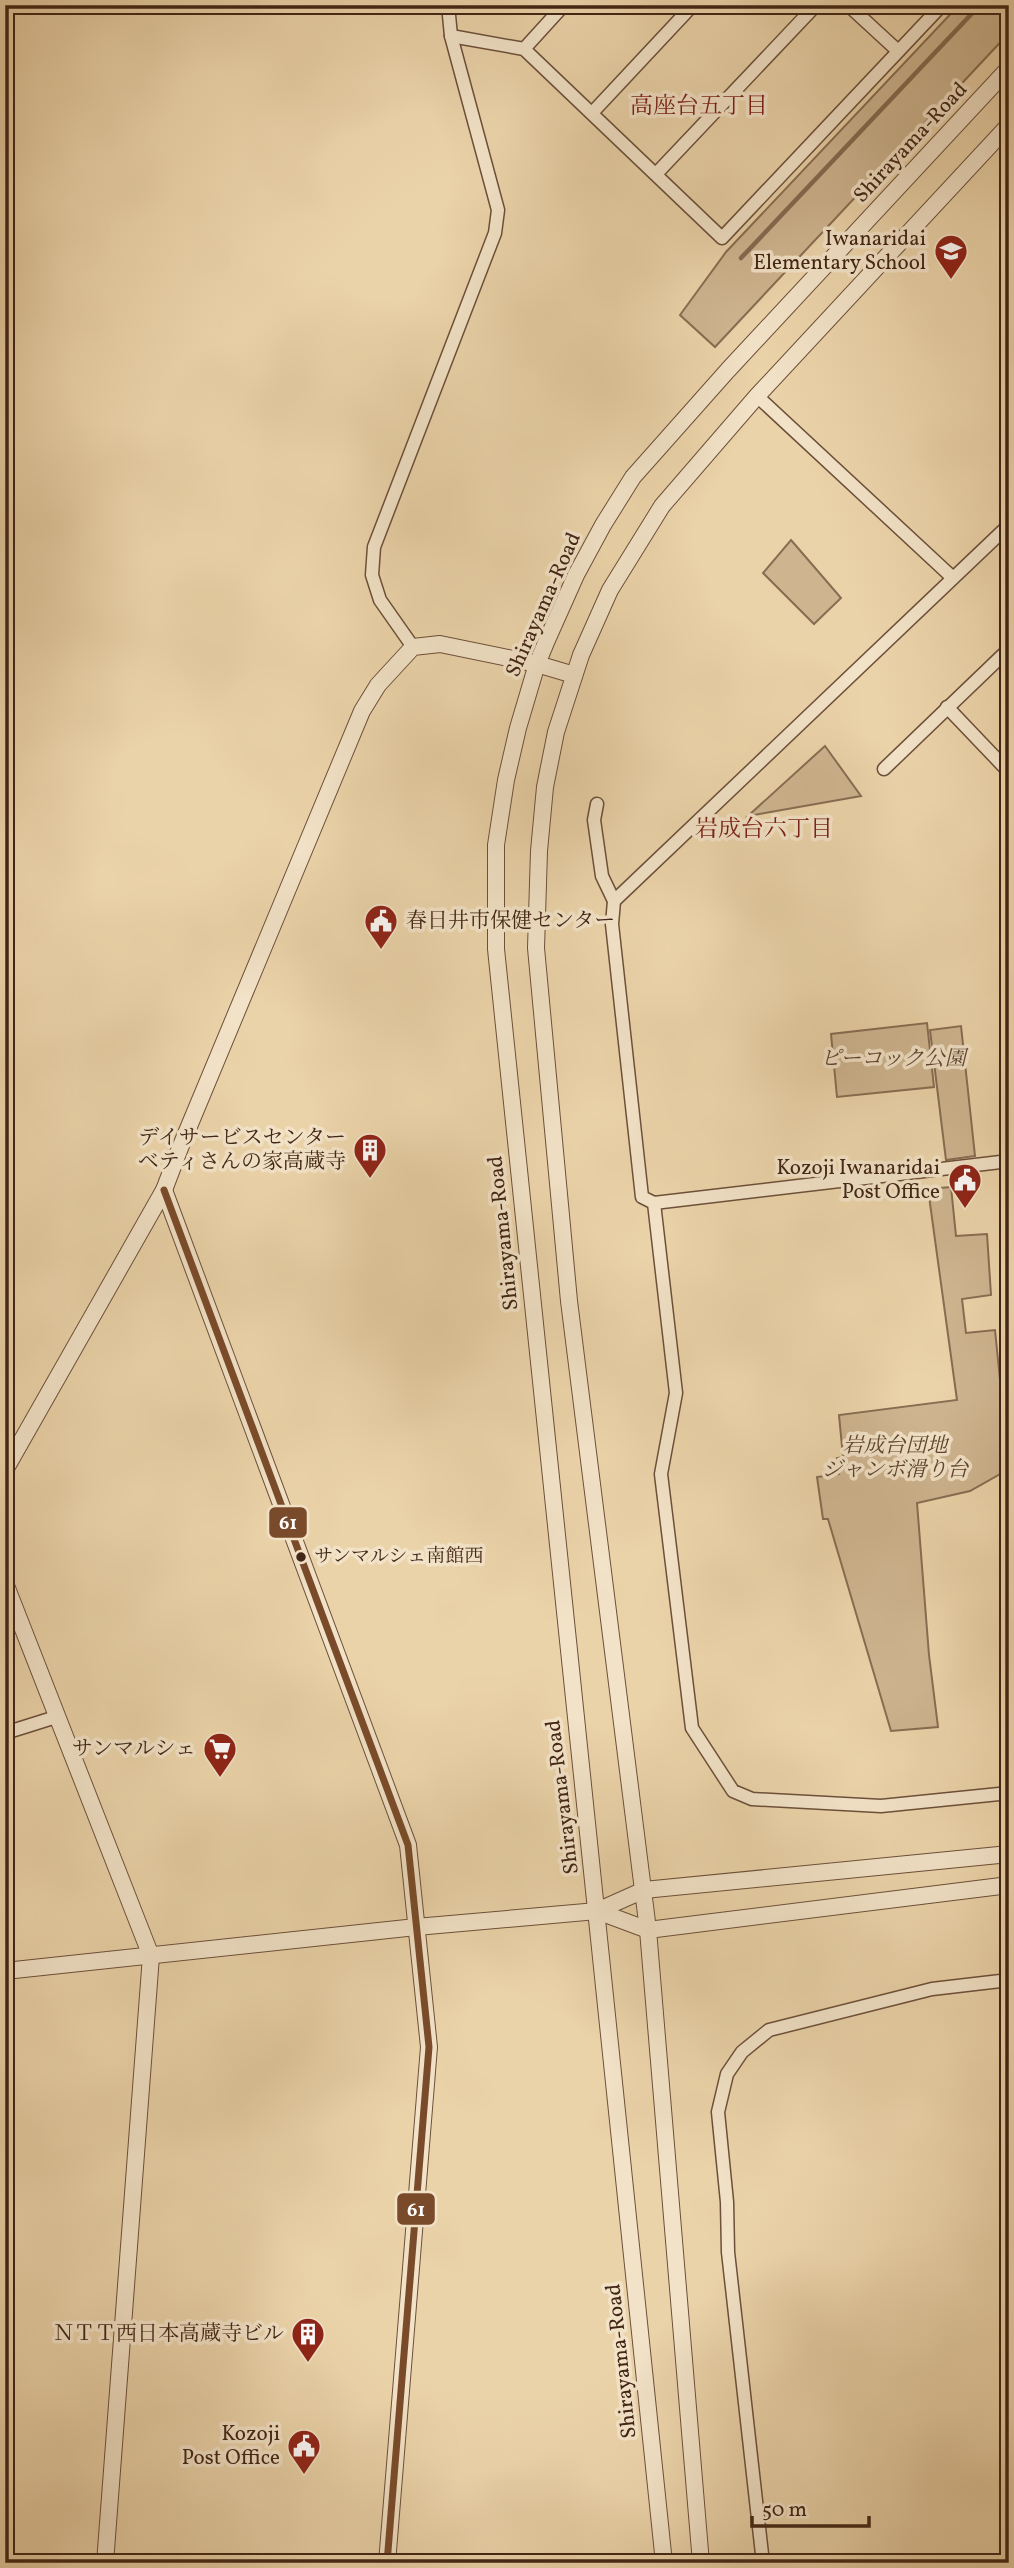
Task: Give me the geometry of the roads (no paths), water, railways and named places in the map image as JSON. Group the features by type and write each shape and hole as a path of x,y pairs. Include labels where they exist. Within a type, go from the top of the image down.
{"street":[{"path":"412,647 380,600 372,575 374,547 495,233 498,210 451,36 448,5"},
{"path":"524,49 564,5"},
{"path":"592,113 693,5"},
{"path":"656,174 816,5"},
{"path":"848,5 898,51"},
{"path":"451,36 524,49 722,238 942,5"},
{"name":"Shirayama-Road","path":"664,2563 496,949 496,845 515,741 537,664 576,576 603,525 634,477 728,370 1009,68"},
{"path":"701,2563 648,1930 569,1301 536,948 539,851 545,787 556,733 573,676 610,590 662,506 757,396 1009,125"},
{"path":"757,396 953,578"},
{"path":"614,901 1009,525"},
{"path":"5,1470 164,1190 362,711 377,685 412,647 440,644 537,664 573,676"},
{"path":"884,769 1009,649"},
{"path":"947,707 1009,772"},
{"path":"597,804 594,820 602,876 614,901 612,924 642,1198 654,1203 1009,1161"},
{"path":"164,1190 408,1845 429,2047 387,2563"},
{"path":"654,1203 676,1393 661,1474 692,1728 733,1791 752,1799 881,1806 1009,1793"},
{"path":"5,1583 151,1956 105,2563"},
{"path":"5,1733 56,1717"},
{"path":"5,1971 416,1927 597,1911 643,1890 1009,1854"},
{"path":"597,1911 648,1930 1009,1885"},
{"path":"763,2563 728,2252 727,2202 718,2112 727,2074 742,2052 769,2030 932,1989 1009,1980"}],"waterway":[{"path":"741,258 980,5"}],"place":[{"name":"Iwanaridai Elementary School","path":"951,281"},
{"name":"春日井市保健センター","path":"381,951"},
{"name":"デイサービスセンター ベティさんの家高蔵寺","path":"370,1180"},
{"name":"Kozoji Iwanaridai Post Office","path":"965,1210"},
{"name":"サンマルシェ南館西","path":"301,1557"},
{"name":"サンマルシェ","path":"220,1779"},
{"name":"ＮＴＴ西日本高蔵寺ビル","path":"308,2364"},
{"name":"Kozoji Post Office","path":"304,2476"}],"district":[{"name":"高座台五丁目","path":"699,107"},
{"name":"岩成台六丁目","path":"764,830"}],"park label":[{"name":"ピーコック公園","path":"893,1059"},
{"name":"岩成台団地 ジャンボ滑り台","path":"895,1458"}]}
